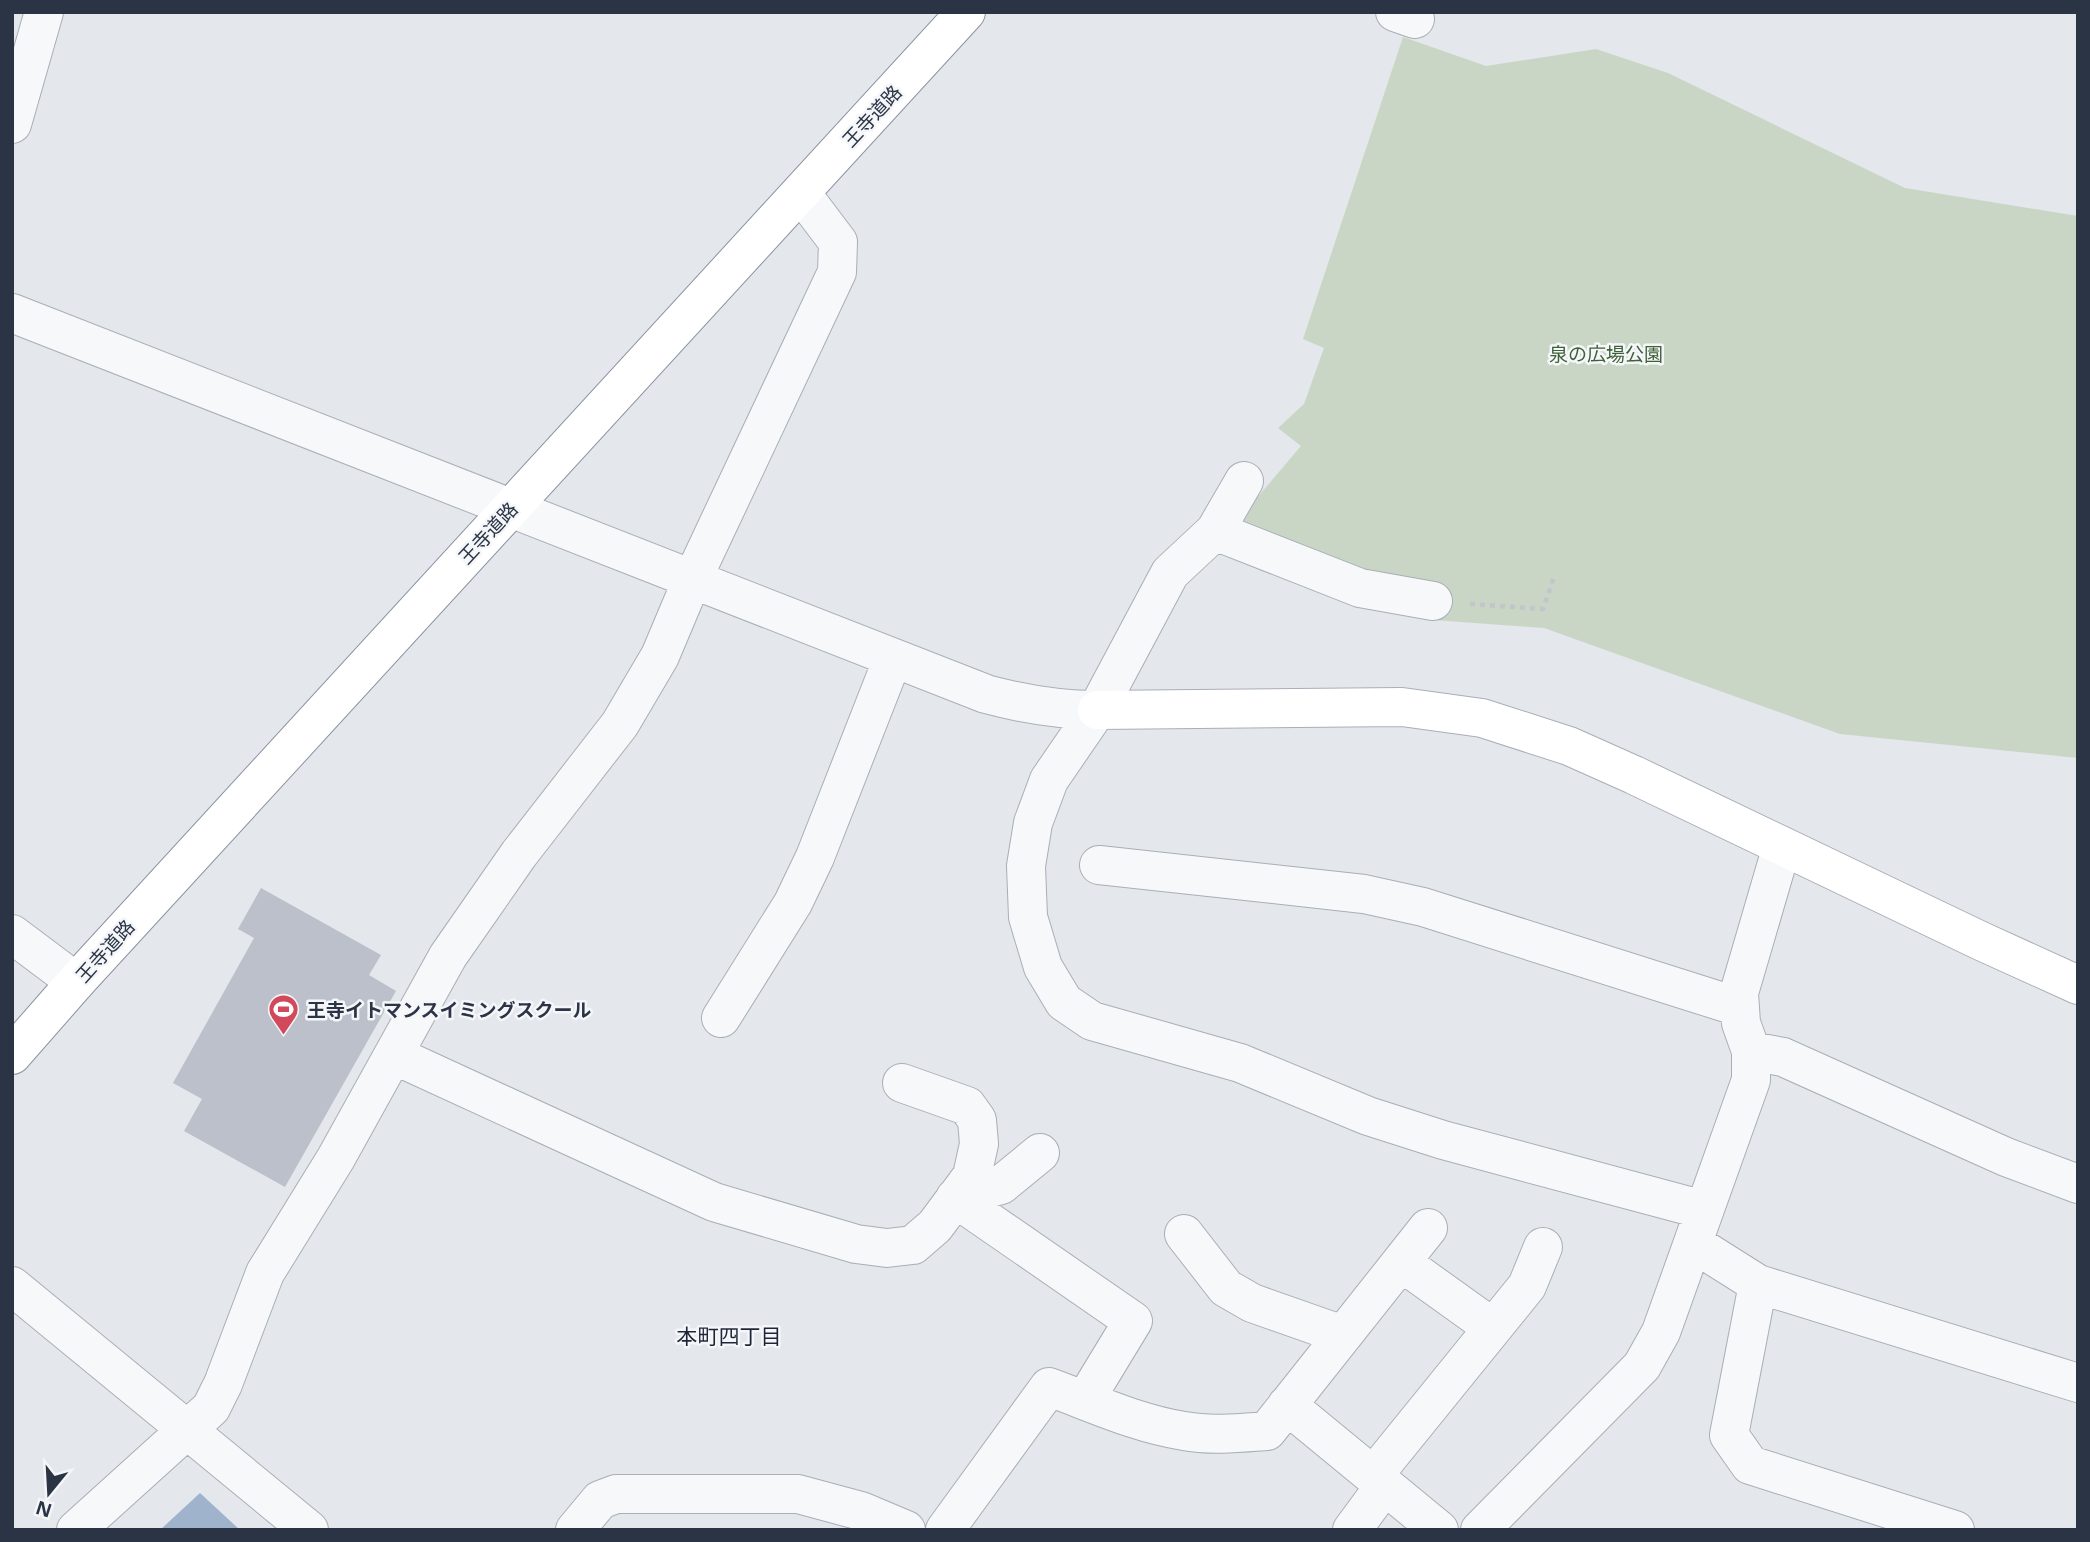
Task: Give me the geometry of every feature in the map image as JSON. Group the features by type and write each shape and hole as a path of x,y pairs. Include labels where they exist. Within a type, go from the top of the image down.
{"main road":[{"name":"王寺道路","path":"12,1055 966,12"},
{"path":"1097,710 1402,706 1482,718 1569,746 2078,985"}],"street":[{"path":"12,124 44,12"},
{"path":"76,1530 211,1408 223,1384 265,1273 336,1158 448,956 519,854 620,724 660,656 692,580 838,272 838,242 802,193"},
{"path":"12,313 986,694 1027,705 1067,710 1097,710"},
{"path":"1244,481 1215,531 1170,573 1097,710 1049,780 1033,823 1026,866 1028,917 1043,967 1064,1002 1092,1021 1240,1063 1368,1116 1698,1227 1758,1284 2078,1382"},
{"path":"1215,531 1360,588 1433,601"},
{"path":"721,1018 793,903 816,857 893,658"},
{"path":"1480,1530 1642,1366 1661,1332 1751,1080 1751,1051 1741,1023 1739,993 1782,846"},
{"path":"1099,865 1364,894 1423,907 1739,1007"},
{"path":"12,934 76,982"},
{"path":"1751,1051 1783,1057 2006,1157 2078,1184"},
{"path":"394,1055 714,1202 856,1244 887,1248 913,1245 935,1226 972,1176 979,1144 977,1120 967,1106 902,1083"},
{"path":"955,1198 1000,1185 1040,1153"},
{"path":"955,1198 1133,1321 1085,1400"},
{"path":"944,1530 1049,1387 1154,1425 1187,1432 1233,1434 1267,1431 1428,1228"},
{"path":"1184,1234 1226,1288 1252,1303 1343,1335"},
{"path":"1352,1530 1379,1481 1527,1286 1543,1247"},
{"path":"1401,1262 1493,1328"},
{"path":"1758,1284 1729,1435 1750,1465 1955,1530"},
{"path":"12,1286 309,1530"},
{"path":"1287,1405 1439,1530"},
{"path":"575,1530 600,1500 616,1494 797,1494 861,1511 906,1530"}],"path":[{"path":"1433,601 1543,610 1554,577"}],"green space":[{"name":"泉の広場公園","path":"1403,37 1486,66 1596,49 1668,73 1905,188 2078,216 2078,758 1840,734 1544,628 1433,620 1362,574 1234,525 1301,446 1278,428 1304,404 1324,348 1303,339"}],"water":[{"path":"200,1493 240,1530 160,1530"}],"building":[{"name":"王寺イトマンスイミングスクール","path":"261,888 381,955 369,975 396,991 285,1187 184,1131 202,1099 173,1083 254,938 238,929"}],"place":[{"name":"王寺イトマンスイミングスクール","path":"284,1037"}],"district":[{"name":"本町四丁目","path":"729,1336"}]}
